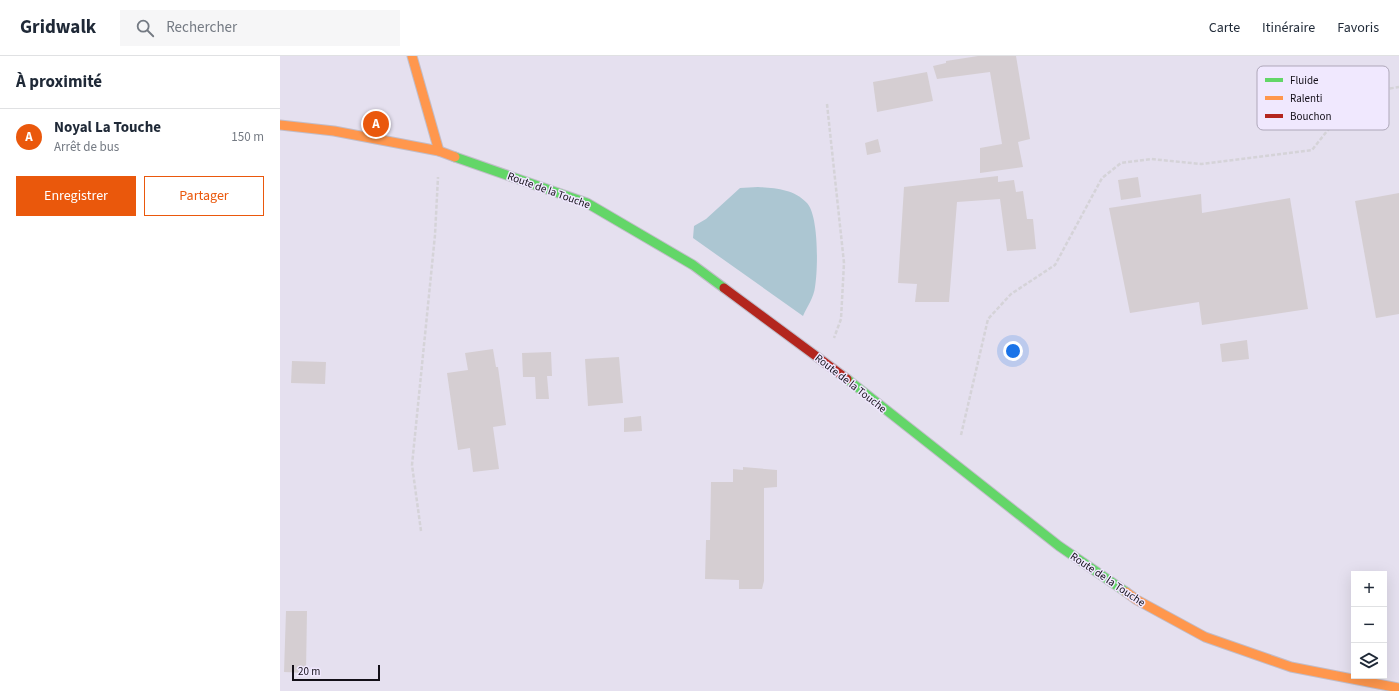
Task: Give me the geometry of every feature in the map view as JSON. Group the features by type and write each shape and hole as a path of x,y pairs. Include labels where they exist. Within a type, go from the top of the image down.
{"street":[{"path":"412,56 439,151"},
{"name":"Route de la Touche","path":"280,125 334,131 439,151 587,203 694,265 826,363 1059,546 1137,600 1205,637 1291,667 1399,688"}],"path":[{"path":"1389,89 1399,87"},
{"path":"826,363 841,320 844,263 827,104"},
{"path":"955,464 988,319 1011,294 1055,265 1102,178 1121,163 1151,159 1201,164 1312,150 1328,130"},
{"path":"421,531 412,465 435,235 439,151"}],"water":[{"path":"758,187 790,192 802,198 811,210 814,219 817,244 816,279 813,294 803,316 693,238 694,226 706,219 740,188"}],"building":[{"path":"978,56 1016,56 1030,139 1018,142 1023,167 980,173 980,148 1002,144 990,72 937,79 933,66 946,63 946,61"},
{"path":"927,72 933,101 877,112 873,82"},
{"path":"878,139 881,152 867,155 865,143"},
{"path":"998,176 998,182 1014,180 1016,192 1023,191 1027,219 1033,219 1036,249 1007,251 1000,199 957,202 949,302 915,302 917,284 898,283 904,187"},
{"path":"1138,177 1141,197 1121,200 1118,180"},
{"path":"1399,193 1399,314 1376,318 1355,201"},
{"path":"1201,194 1202,213 1290,198 1308,309 1202,325 1199,302 1130,313 1109,208"},
{"path":"1247,340 1249,359 1222,362 1220,344"},
{"path":"493,349 496,367 498,367 506,425 493,427 499,469 473,472 470,448 458,450 447,373 468,370 465,353"},
{"path":"551,352 552,376 547,376 549,399 536,399 535,377 523,377 522,353"},
{"path":"619,357 623,403 588,406 585,359"},
{"path":"292,361 326,362 325,384 291,383"},
{"path":"641,416 642,431 624,432 624,418"},
{"path":"743,467 777,470 777,487 764,488 764,581 762,589 739,589 739,580 705,579 706,540 710,540 711,482 733,482 733,469 743,470"},
{"path":"286,611 307,611 306,673 284,672"}],"traffic: fast":[{"path":"455,157 587,203 693,265 724,288"},
{"path":"847,379 1059,546 1126,592"}],"traffic: slow":[{"path":"412,56 439,151"},
{"path":"280,125 334,131 439,151 455,157"},
{"path":"1126,592 1137,600 1205,637 1291,667 1399,688"}],"traffic: jam":[{"path":"724,288 847,379"}],"place":[{"name":"Noyal La Touche","path":"376,124"}]}
